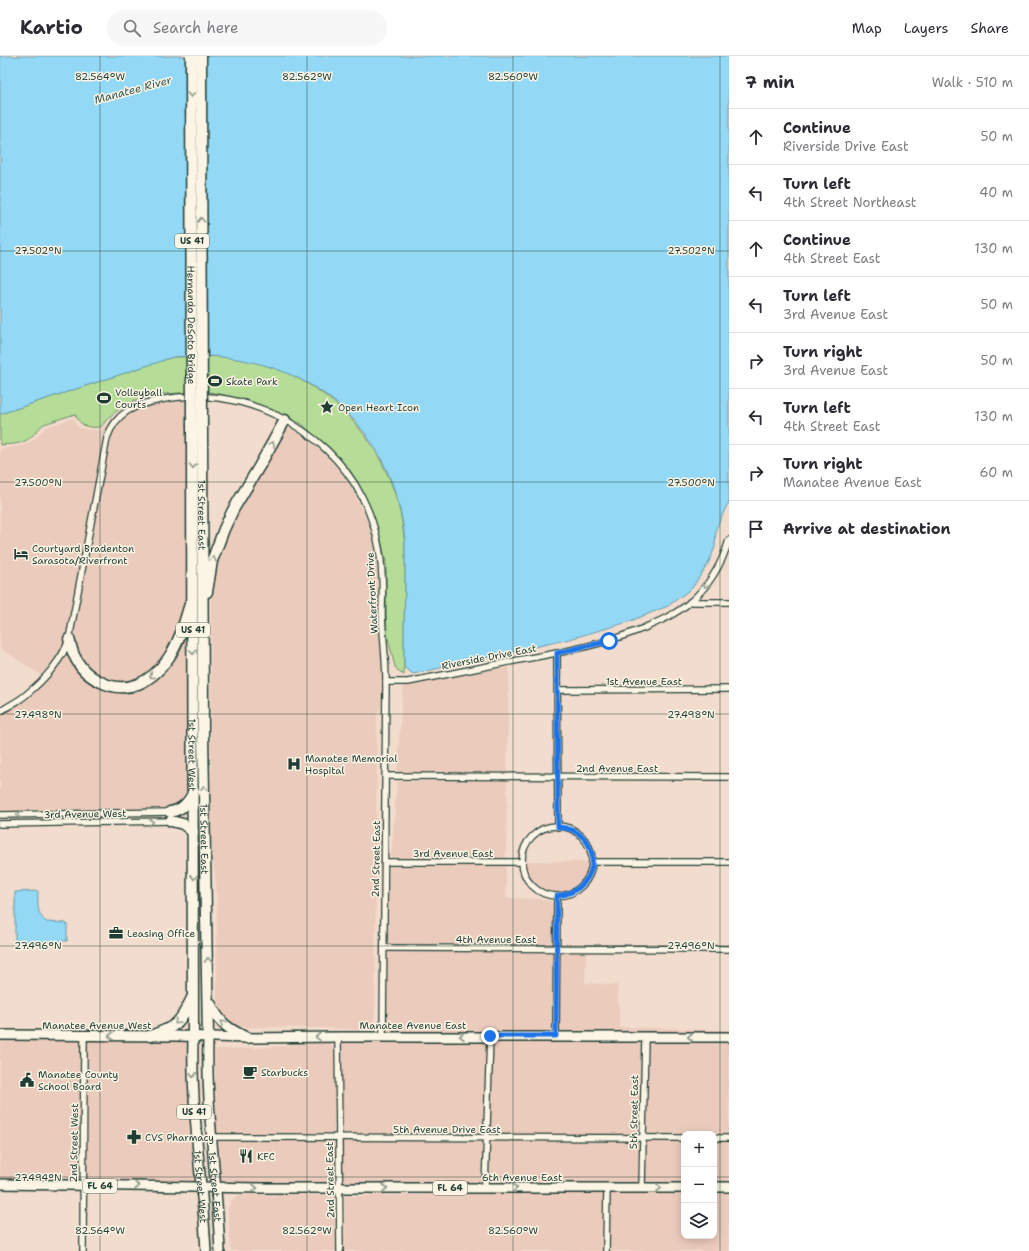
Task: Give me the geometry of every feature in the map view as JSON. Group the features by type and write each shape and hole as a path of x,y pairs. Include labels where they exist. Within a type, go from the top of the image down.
{"highway":[{"name":"Hernando DeSoto Bridge","path":"191,56 197,427"},
{"name":"Hernando DeSoto Bridge","path":"197,427 200,56"},
{"path":"202,626 212,561 219,540 233,510 285,420"},
{"name":"1st Street West","path":"193,1036 193,592 197,427"},
{"name":"1st Street East","path":"197,427 202,626 208,1037"},
{"path":"69,639 75,657 92,678 119,688 130,687 151,678 174,650 182,631 193,592"},
{"path":"193,832 171,817 184,806 194,792"},
{"path":"150,1036 168,1030 176,1025 183,1016 193,996"},
{"path":"208,999 220,1021 228,1028 248,1038"}],"main road":[{"name":"Manatee Avenue West","path":"0,1035 193,1036"},
{"name":"Manatee Avenue East","path":"193,1036 248,1038 338,1036 729,1037"},
{"name":"1st Street West","path":"193,1036 194,1124 206,1251"},
{"name":"1st Street East","path":"208,1037 208,1086 220,1251"},
{"name":"FL 64","path":"0,1184 216,1188"},
{"path":"717,1188 729,1187"},
{"name":"6th Avenue East","path":"216,1188 681,1188"}],"street":[{"name":"Waterfront Drive","path":"0,712 28,694 65,652 69,639 103,455 109,431 121,415 138,405 163,399 200,396 222,398 258,408 285,420 308,434 330,454 353,482 362,497 376,535 381,559 386,682"},
{"name":"Riverside Drive East","path":"386,682 408,682 557,653 587,647 627,635 660,621 690,602 718,568 729,540"},
{"path":"690,602 729,602"},
{"path":"557,653 558,827"},
{"name":"2nd Street East","path":"383,1036 386,682"},
{"name":"1st Avenue East","path":"558,690 729,690"},
{"name":"2nd Avenue East","path":"386,776 729,776"},
{"path":"63,814 65,823"},
{"name":"3rd Avenue West","path":"0,815 63,814 171,817"},
{"name":"3rd Avenue West","path":"0,824 65,823 171,817"},
{"path":"558,827 574,831 582,838 590,849 592,862 589,876 582,887 571,893 557,896 542,893 531,884 525,874 522,862 524,850 532,837 543,830 558,827"},
{"name":"3rd Avenue East","path":"385,862 522,862"},
{"path":"592,862 729,862"},
{"path":"556,1036 557,896"},
{"name":"4th Avenue East","path":"384,948 729,949"},
{"name":"2nd Street West","path":"82,1251 84,1036"},
{"name":"2nd Street East","path":"338,1036 340,1251"},
{"path":"485,1188 490,1036"},
{"name":"5th Street East","path":"642,1188 645,1036"},
{"name":"5th Avenue Drive East","path":"211,1137 681,1138"},
{"path":"717,1138 729,1138"},
{"path":"606,1251 607,1188"}],"shaded area":[{"path":"189,400 186,484 189,592 175,638 160,664 139,679 119,684 94,674 78,655 73,639 110,440 119,423 134,411 164,403"},
{"path":"117,414 106,429 103,437 62,650 41,675 0,648 0,449 25,445 32,441 46,427 74,418 76,425 80,428 101,430"},
{"name":"Manatee Memorial Hospital","path":"289,428 293,429 304,437 325,455 350,486 366,518 372,536 377,561 378,623 382,655 381,707 377,713 375,1011 374,1019 371,1025 360,1030 236,1026 227,1021 220,1011 217,1001 217,893 211,840 211,586 222,539 285,430"},
{"path":"189,618 190,719 186,798 183,802 170,808 0,811 0,717 29,698 60,665 69,651 104,688 152,681"},
{"path":"509,667 507,773 397,772 403,686"},
{"path":"397,781 507,781 506,858 391,858"},
{"path":"526,861 589,862 587,873 580,884 569,891 555,893 543,890 535,884 527,871"},
{"path":"390,866 506,866 506,898 540,899 553,902 553,944 387,944"},
{"path":"387,952 553,953 553,1032 387,1032"},
{"path":"560,953 586,953 585,983 617,985 620,1027 729,1030 729,1033 560,1032"},
{"path":"0,1039 81,1040 79,1182 0,1180"},
{"path":"88,1040 186,1041 189,1125 195,1183 86,1182"},
{"path":"486,1040 483,1134 342,1133 342,1041"},
{"path":"493,1040 641,1041 639,1134 490,1134"},
{"path":"648,1041 729,1041 729,1134 717,1134 717,1131 681,1131 681,1134 647,1134"},
{"path":"330,1043 334,1047 334,1133 216,1133 215,1049 259,1048"},
{"path":"217,1141 335,1141 336,1184 222,1184 220,1180"},
{"path":"342,1141 482,1142 481,1184 343,1184"},
{"path":"490,1142 639,1142 638,1184 488,1184"},
{"path":"646,1142 681,1142 681,1183 646,1184"},
{"path":"717,1142 729,1142 729,1183 717,1183"},
{"path":"729,1191 729,1251 609,1251 611,1192 681,1192 681,1239 717,1239 717,1192"},
{"path":"603,1192 602,1251 345,1251 345,1196"},
{"path":"239,1195 334,1195 336,1251 231,1251 228,1208 231,1201"}],"green space":[{"path":"213,356 236,358 269,366 299,379 327,396 350,418 370,443 386,472 398,503 404,536 404,675 395,667 387,634 386,562 381,540 370,507 344,464 302,424 273,410 246,400 210,392 159,394 138,399 123,406 108,418 101,427 85,426 80,422 75,414 44,424 28,440 16,444 0,445 0,414 173,357"}],"water":[{"name":"Manatee River","path":"0,56 729,56 729,503 716,529 715,547 708,564 692,588 668,606 628,622 570,639 413,674 404,667 405,539 403,525 392,484 375,448 352,418 324,394 292,375 255,363 216,357 174,357 0,414"},
{"path":"38,891 38,908 43,919 46,922 67,924 67,941 59,941 60,945 15,943 15,892"}],"place":[{"name":"Skate Park","path":"215,381"},
{"name":"Volleyball Courts","path":"104,398"},
{"name":"Open Heart Icon","path":"327,407"},
{"name":"Courtyard Bradenton Sarasota/Riverfront","path":"21,554"},
{"name":"Manatee Memorial Hospital","path":"294,764"},
{"name":"Leasing Office","path":"116,933"},
{"name":"Starbucks","path":"250,1072"},
{"name":"Manatee County School Board","path":"27,1080"},
{"name":"CVS Pharmacy","path":"134,1137"},
{"name":"KFC","path":"246,1156"}],"route":[{"path":"490,1036 556,1036 557,896 563,896 575,892 582,887 592,869 592,857 586,842 574,831 568,828 558,827 557,653 609,641"}]}
